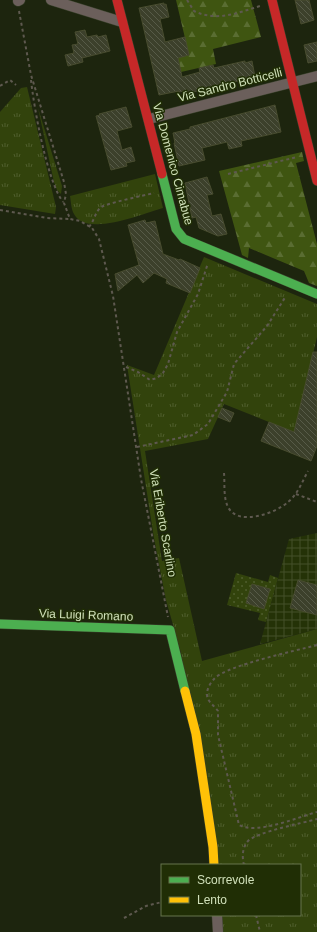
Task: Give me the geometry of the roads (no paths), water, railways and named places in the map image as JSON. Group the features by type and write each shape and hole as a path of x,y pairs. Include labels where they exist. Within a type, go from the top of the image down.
{"street":[{"path":"51,0 122,22"},
{"name":"Via Domenico Cimabue","path":"117,0 149,119 176,229 184,239 317,294"},
{"path":"272,1 317,181"},
{"name":"Via Sandro Botticelli","path":"149,119 317,76"},
{"name":"Via Luigi Romano","path":"0,624 170,630 196,734 214,847 214,864"},
{"path":"217,916 218,932"}]}
